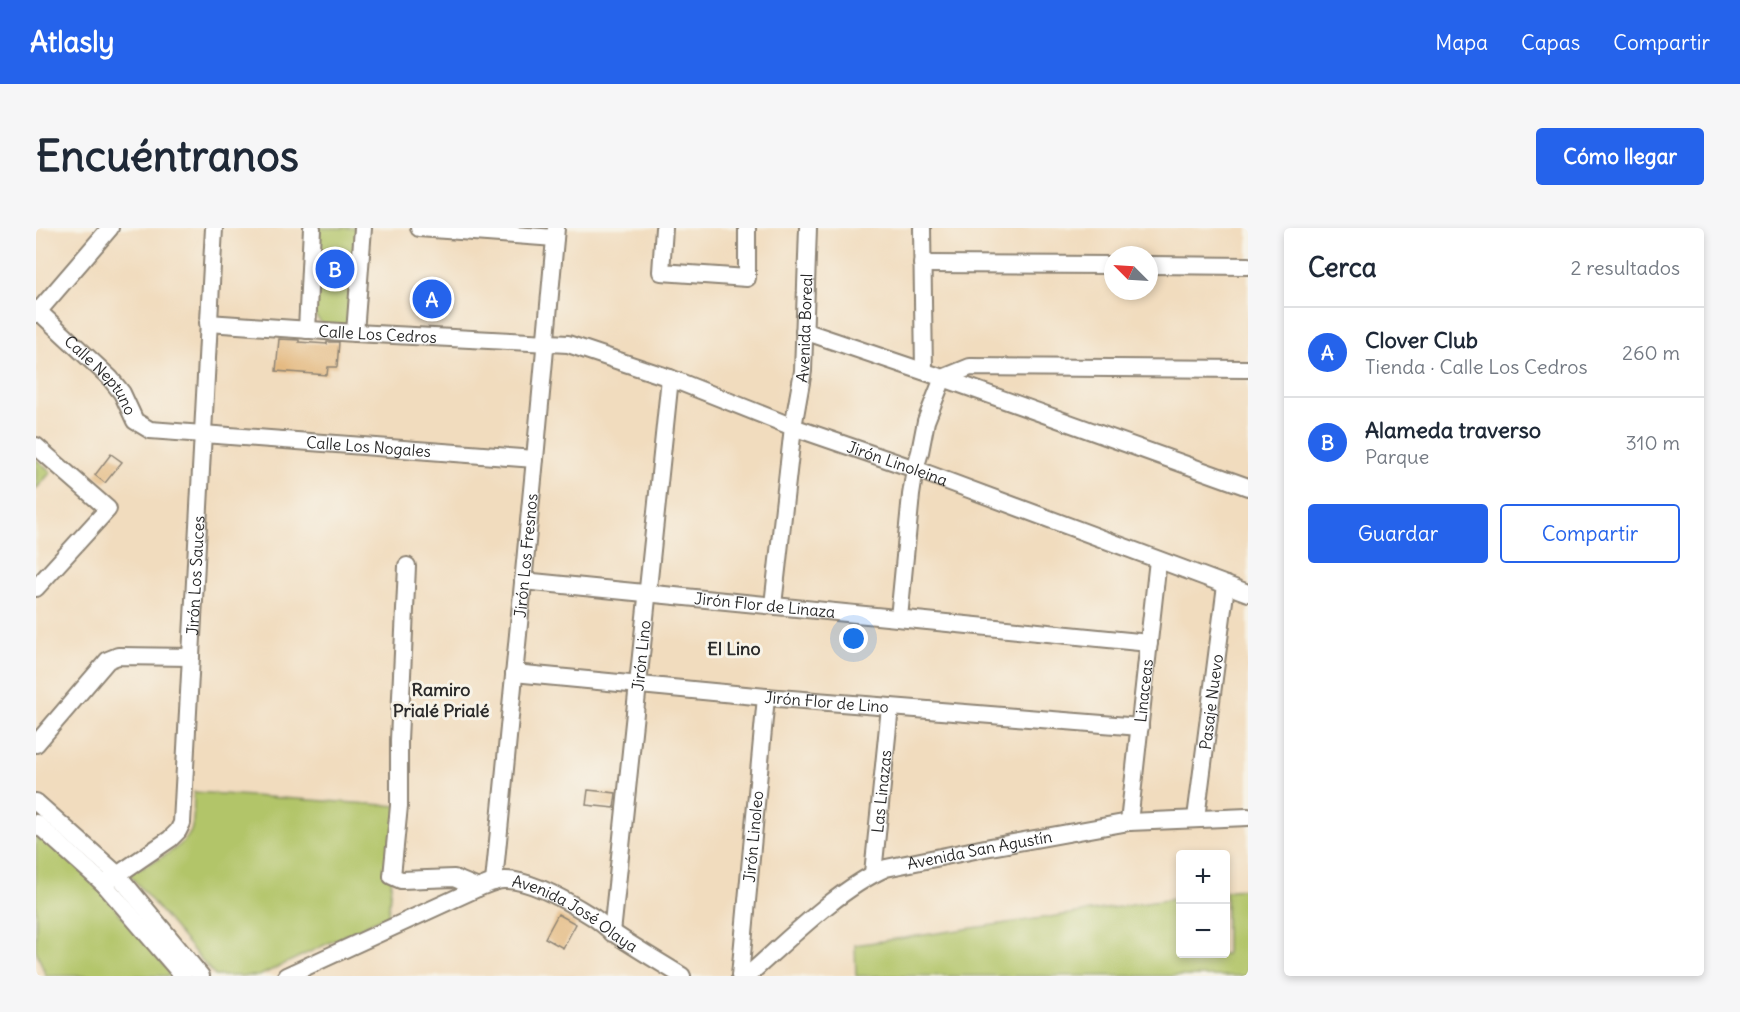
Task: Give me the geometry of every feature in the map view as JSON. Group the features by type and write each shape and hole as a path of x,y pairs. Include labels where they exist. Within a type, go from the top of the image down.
{"street":[{"path":"37,312 110,228"},
{"name":"Jirón Los Sauces","path":"110,879 170,839 182,823 214,228"},
{"path":"307,330 312,228"},
{"path":"355,333 363,228"},
{"path":"419,228 555,233"},
{"path":"664,228 661,272 747,278 747,228"},
{"name":"Avenida Boreal","path":"793,428 803,371 808,228"},
{"path":"922,228 924,371"},
{"name":"Jirón Los Fresnos","path":"486,885 514,673 555,233"},
{"path":"922,264 1104,265"},
{"path":"1158,265 1248,266"},
{"name":"Calle Neptuno","path":"37,312 110,378 122,393 135,421 141,426 150,430 204,435"},
{"name":"Calle Los Cedros","path":"208,323 546,344"},
{"path":"804,331 924,371 1248,487"},
{"name":"Jirón Linoleina","path":"546,344 568,344 670,378 793,428 915,469 1248,593"},
{"path":"900,618 915,469 926,421 943,378 970,367 1248,369"},
{"name":"Jirón Lino","path":"612,933 670,378"},
{"path":"773,605 793,428"},
{"name":"Calle Los Nogales","path":"204,435 535,459"},
{"path":"36,446 108,509 36,588"},
{"name":"Linaceas","path":"1130,822 1158,560"},
{"path":"407,566 399,740 399,806 392,876 401,880 454,878 486,885"},
{"name":"Jirón Flor de Linaza","path":"523,581 1149,643"},
{"name":"Pasaje Nuevo","path":"1196,818 1226,585"},
{"path":"36,744 108,660 118,656 191,657"},
{"name":"Jirón Flor de Lino","path":"514,673 766,698 1140,727"},
{"name":"Jirón Linoleo","path":"740,976 766,698"},
{"name":"Las Linazas","path":"873,873 890,707"},
{"path":"36,802 201,976"},
{"name":"Avenida San Agustín","path":"747,976 830,904 873,873 886,868 1130,822 1248,817"},
{"path":"36,823 110,879 183,976"},
{"name":"Avenida José Olaya","path":"486,885 504,880 518,881 541,889 595,918 612,933 682,976"},
{"path":"286,976 486,885"}],"green space":[{"path":"317,228 358,228 352,313 346,325 322,324 313,313"},
{"path":"36,459 51,472 36,489"},
{"path":"194,792 399,806 388,915 259,976 215,976 129,874 164,856 187,838 193,822"},
{"path":"36,830 90,879 173,976 46,976 36,950"},
{"path":"1248,888 1248,976 856,976 855,945 1176,899 1176,958 1230,958 1230,890"}],"building":[{"path":"424,282 442,283 439,316 422,315"},
{"path":"279,339 327,344 327,342 339,342 337,367 328,367 327,375 276,371"},
{"path":"111,454 122,462 105,483 95,475"},
{"path":"588,790 616,793 614,808 586,805"},
{"path":"558,914 576,924 563,948 545,938"}],"place":[{"name":"Alameda traverso","path":"335,269"},
{"name":"Clover Club","path":"432,299"}],"district":[{"name":"El Lino","path":"734,649"},
{"name":"Ramiro Prialé Prialé","path":"441,700"}]}
